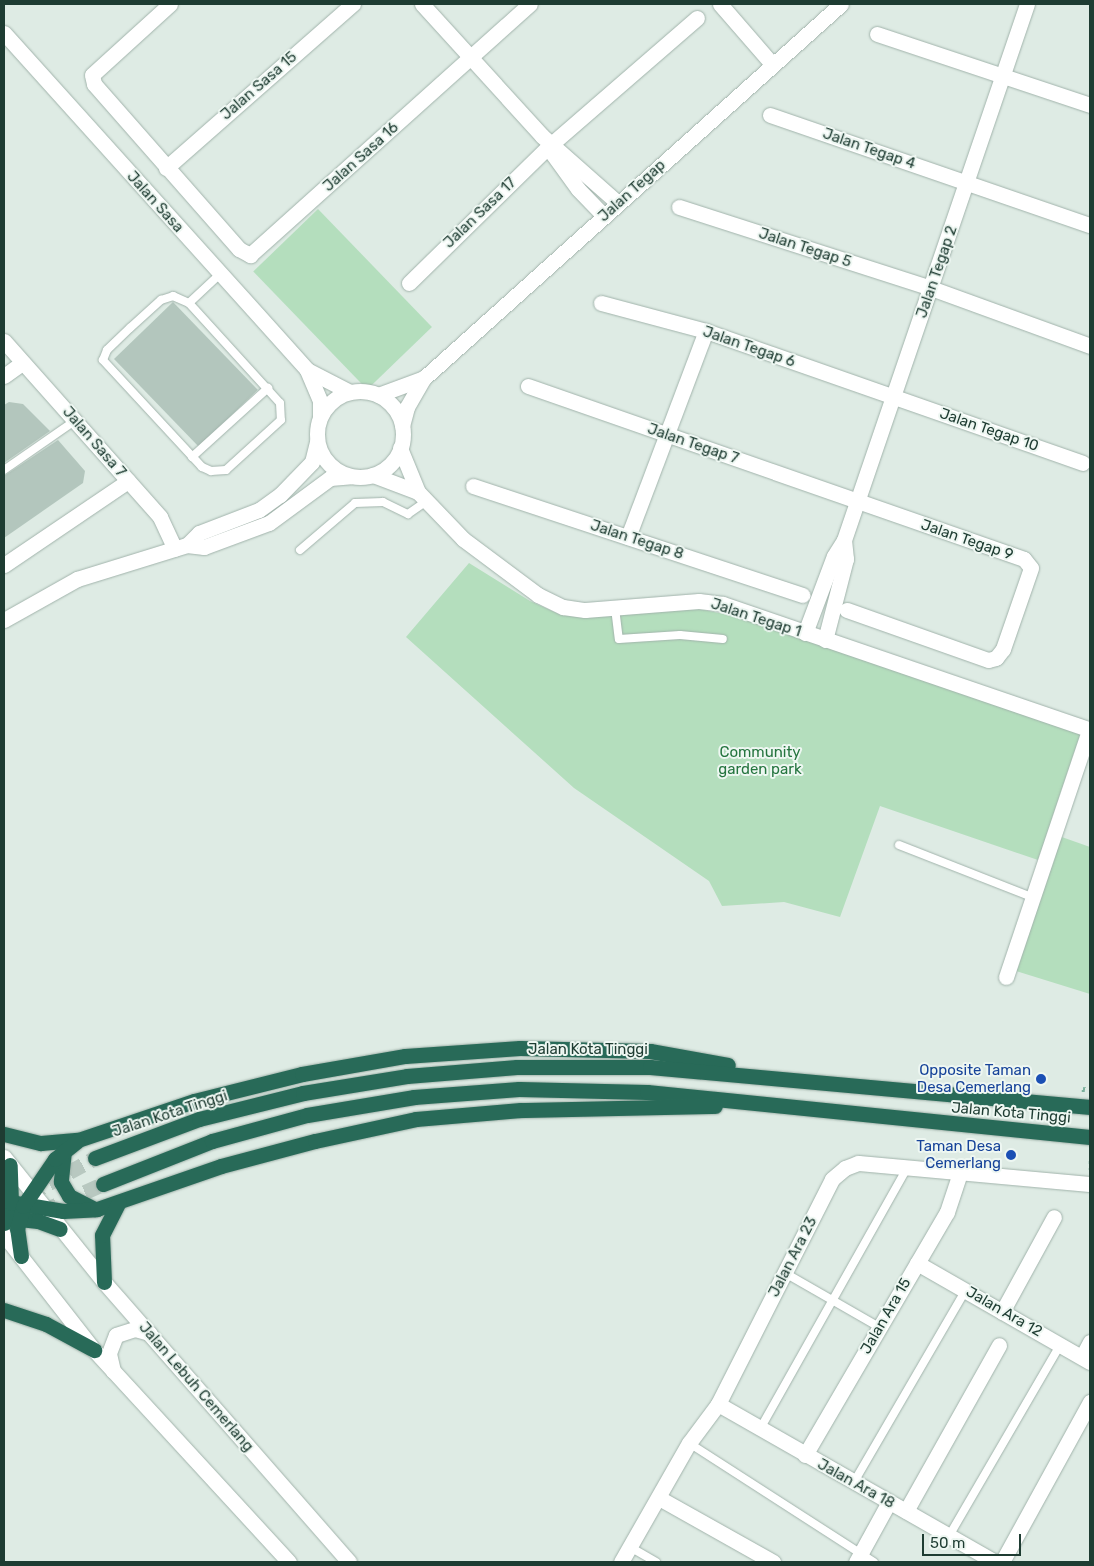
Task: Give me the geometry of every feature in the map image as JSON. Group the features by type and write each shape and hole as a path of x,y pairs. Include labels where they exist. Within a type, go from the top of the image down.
{"highway":[{"path":"4,1134 41,1143 78,1140 194,1101 302,1074 405,1056 520,1048 650,1051 782,1078"},
{"name":"Jalan Kota Tinggi","path":"95,1158 199,1120 303,1094 407,1076 518,1067 650,1067 1090,1107"},
{"name":"Jalan Kota Tinggi","path":"104,1184 212,1141 307,1115 414,1097 519,1089 627,1091 1090,1137"},
{"path":"10,1212 97,1209 221,1166 315,1140 416,1120 521,1110 772,1104"},
{"path":"10,1212 31,1191 64,1151 78,1140"},
{"path":"64,1151 61,1182 69,1196 97,1209"},
{"path":"7,1161 10,1212 21,1256"},
{"path":"104,1282 102,1235 119,1202"},
{"path":"10,1212 60,1229"},
{"path":"4,1310 46,1324 94,1350"}],"street":[{"path":"166,168 94,84 92,75 170,4"},
{"name":"Jalan Sasa 15","path":"166,168 353,4"},
{"path":"422,4 547,142 618,203"},
{"name":"Jalan Sasa 16","path":"166,168 239,250 250,255 530,4"},
{"path":"720,4 772,64"},
{"name":"Jalan Tegap","path":"402,426 407,407 424,378 841,4"},
{"name":"Jalan Tegap 2","path":"804,634 834,556 844,540 932,288 1027,4"},
{"name":"Jalan Sasa 17","path":"409,283 547,142 698,18"},
{"path":"877,34 1005,74 1090,105"},
{"name":"Jalan Sasa","path":"7,42 307,370 320,401 320,417"},
{"name":"Jalan Tegap 4","path":"770,115 1090,225"},
{"path":"547,142 578,189 604,216"},
{"name":"Jalan Tegap 5","path":"679,207 932,288 1090,346"},
{"name":"Jalan Tegap 6","path":"601,303 706,331 894,397"},
{"path":"628,537 706,331"},
{"name":"Jalan Sasa 7","path":"4,342 76,420 160,517 181,547"},
{"path":"4,376 22,363"},
{"name":"Jalan Sasa","path":"307,370 350,392"},
{"name":"Jalan Tegap","path":"378,396 424,378"},
{"name":"Jalan Tegap 7","path":"528,386 857,501"},
{"path":"4,620 77,579 181,547 204,547 269,523 330,478 373,475 385,469 400,448 402,426 394,408 378,396 350,392 327,406 320,417 312,462 280,495 259,510 199,533 181,547"},
{"name":"Jalan Tegap 10","path":"894,397 1084,463"},
{"path":"317,442 324,458 336,470 351,476"},
{"name":"Jalan Tegap 1","path":"400,448 422,497 463,539 538,595 563,607 585,610 699,601 723,604 804,634 1090,730"},
{"name":"Jalan Tegap 1","path":"373,475 422,497"},
{"path":"4,565 128,481"},
{"name":"Jalan Tegap 8","path":"473,486 802,595"},
{"name":"Jalan Tegap 9","path":"847,610 988,660 996,658 1031,568 1024,560 857,501"},
{"name":"Jalan Tegap 2","path":"825,640 846,559 844,540"},
{"path":"1006,977 1090,730"},
{"name":"Jalan Lebuh Cemerlang","path":"7,1161 104,1282 349,1562"},
{"name":"Jalan Ara 23","path":"621,1562 689,1443 718,1404 832,1179 845,1168 858,1163 1090,1184"},
{"name":"Jalan Ara 15","path":"805,1455 947,1212 960,1173"},
{"path":"1002,1312 1054,1217"},
{"path":"4,1236 113,1372 289,1562"},
{"name":"Jalan Ara 12","path":"917,1263 1086,1359"},
{"path":"113,1372 109,1353 116,1335 135,1330 149,1333"},
{"path":"1086,1359 1090,1342"},
{"path":"906,1511 999,1345"},
{"path":"1002,1562 1090,1402"},
{"name":"Jalan Ara 18","path":"718,1404 995,1562"},
{"path":"659,1498 773,1562"},
{"path":"858,1558 889,1502"}],"lane":[{"path":"189,303 220,274"},
{"path":"173,296 189,303 268,388 280,403 281,420 226,470 211,471 192,457 103,360 106,350 161,300 173,296"},
{"path":"192,457 268,388"},
{"path":"4,470 76,420"},
{"path":"300,550 355,503 383,502 408,514 422,497"},
{"path":"615,608 619,639 680,635 723,639"},
{"path":"899,845 1032,897"},
{"path":"760,1429 906,1168"},
{"path":"785,1273 879,1328"},
{"path":"854,1482 965,1291"},
{"path":"949,1536 1060,1344"},
{"path":"689,1443 858,1558 874,1562"},
{"path":"630,1547 656,1562"}],"path":[{"path":"1083,1088 1090,1089"}],"green space":[{"path":"318,209 432,327 367,389 253,272"},
{"name":"Community garden park","path":"469,563 530,601 561,615 699,609 739,617 867,657 1081,732 1038,860 880,806 840,917 784,902 722,906 709,881 574,788 406,637"},
{"path":"1059,836 1090,847 1090,994 1016,971"}],"building":[{"path":"173,302 258,390 199,447 114,359"},
{"path":"9,402 23,404 50,431 4,463 4,405"},
{"path":"58,440 85,471 83,483 4,538 4,476"}],"tunnel":[{"path":"29,1194 95,1158"},
{"path":"43,1211 103,1184"}],"place":[{"name":"Opposite Taman Desa Cemerlang","path":"1041,1079"},
{"name":"Taman Desa Cemerlang","path":"1011,1155"}]}
